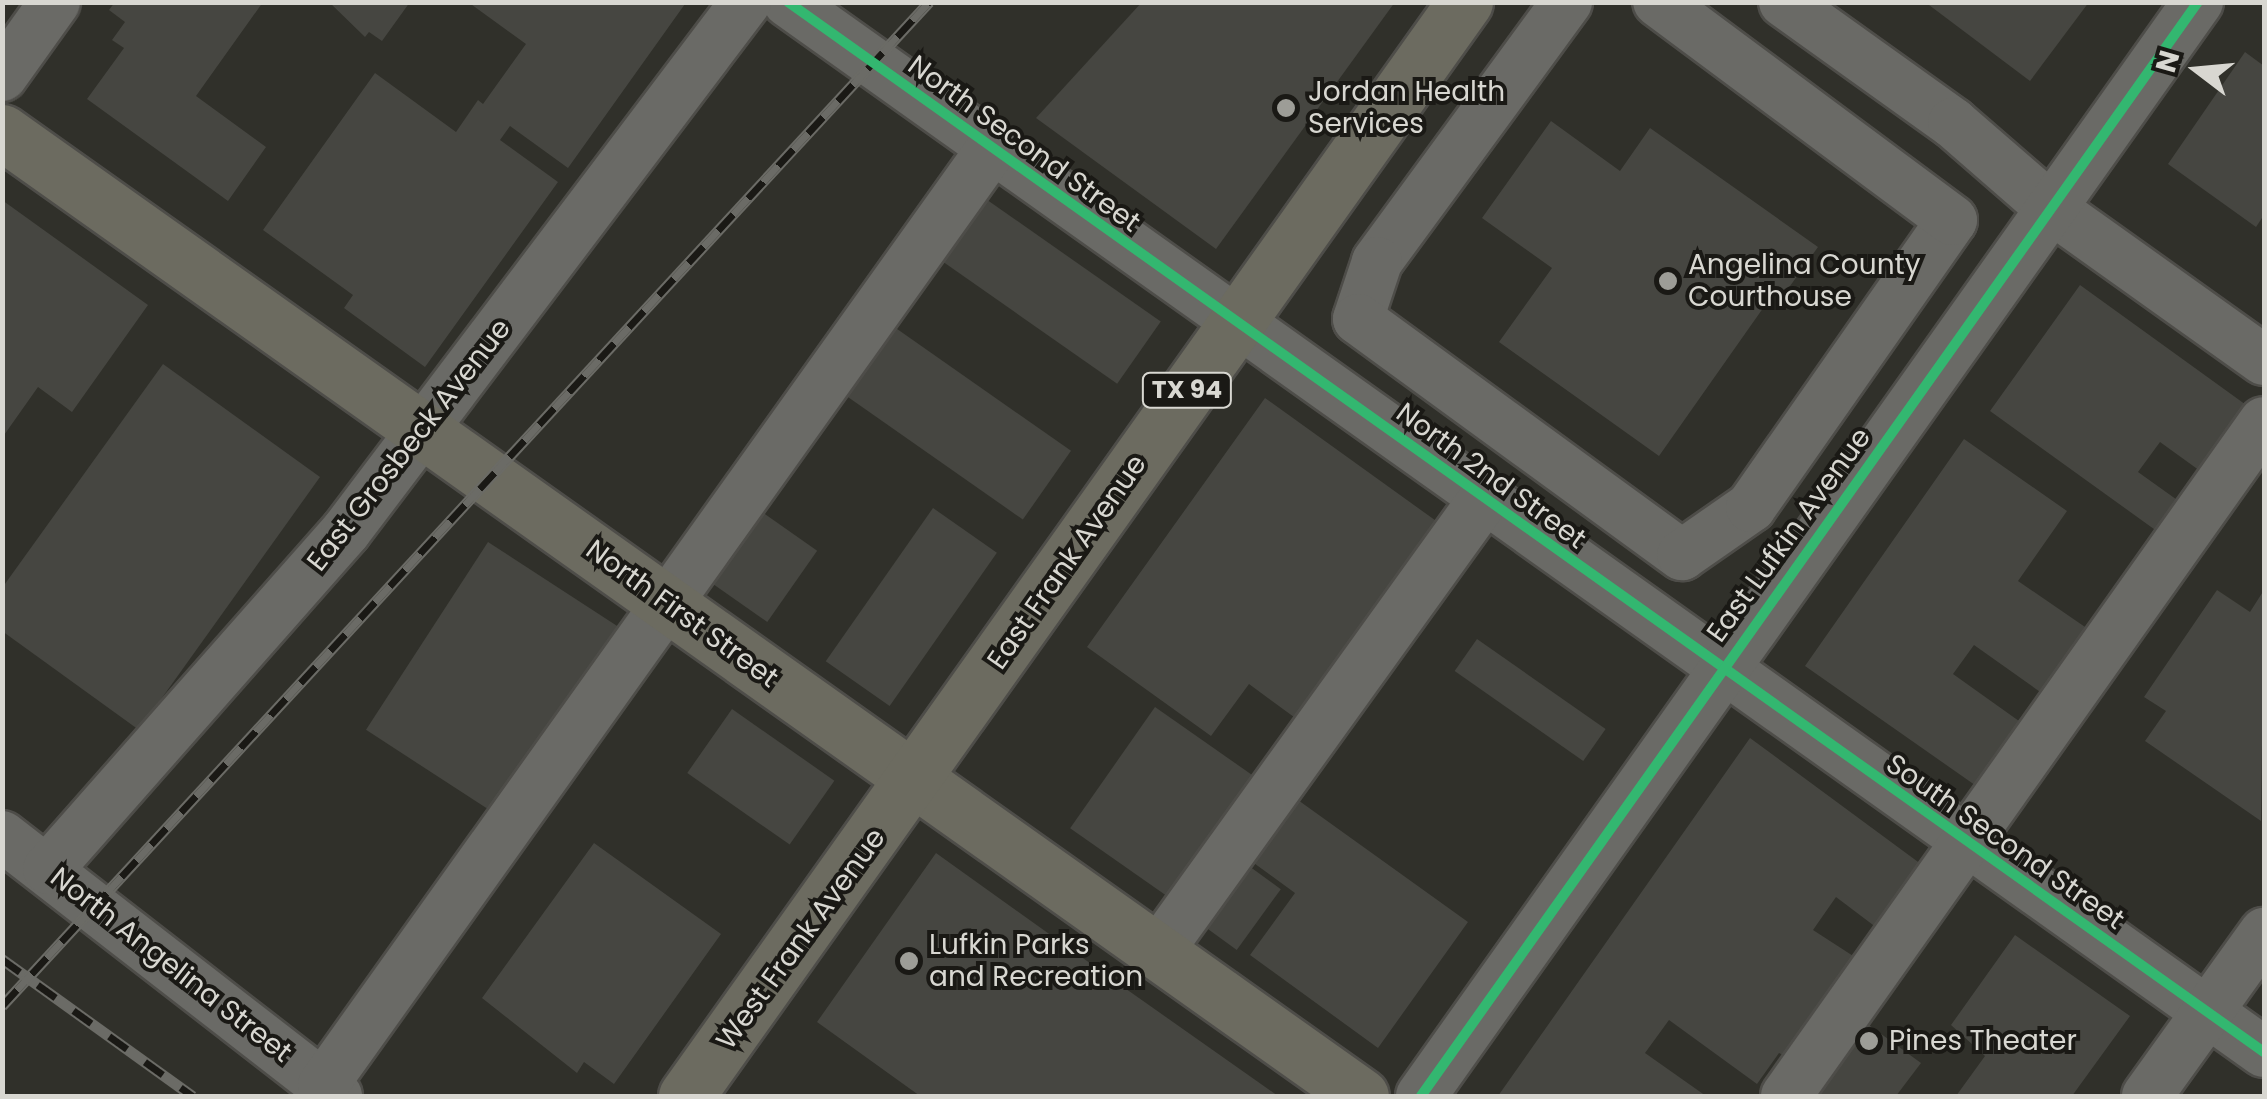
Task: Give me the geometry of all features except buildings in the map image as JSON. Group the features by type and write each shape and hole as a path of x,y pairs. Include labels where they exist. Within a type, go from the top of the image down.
{"main road":[{"name":"East Frank Avenue","path":"915,782 1235,321 1465,2"},
{"name":"North First Street","path":"2,132 1361,1096"},
{"name":"West Frank Avenue","path":"686,1096 915,782"}],"street":[{"path":"2,76 56,2"},
{"name":"East Grosbeck Avenue","path":"48,868 346,531 746,2"},
{"name":"North Second Street","path":"788,2 1235,321"},
{"path":"1331,390 1377,262 1568,2"},
{"path":"1658,2 1952,220"},
{"path":"1784,2 1953,123 2052,210 2264,360"},
{"name":"East Lufkin Avenue","path":"1421,1096 1720,668 2198,2"},
{"path":"1622,598 1751,507 1952,220 1953,123"},
{"path":"330,1091 992,150"},
{"path":"1358,320 1682,555"},
{"name":"North 2nd Street","path":"1235,321 1720,668"},
{"path":"1786,1096 2264,422"},
{"path":"1157,953 1484,499"},
{"name":"South Second Street","path":"1720,668 2264,1052"},
{"name":"North Angelina Street","path":"2,836 330,1091"},
{"path":"2147,1096 2264,933"}],"railway":[{"path":"2,1006 929,2"},
{"path":"2,959 193,1096"}],"cycle path":[{"path":"788,2 2264,1052"},
{"path":"1421,1096 2198,2"}],"place":[{"name":"Jordan Health Services","path":"1286,108"},
{"name":"Angelina County Courthouse","path":"1668,281"},
{"name":"Lufkin Parks and Recreation","path":"909,961"},
{"name":"Pines Theater","path":"1869,1041"}]}
